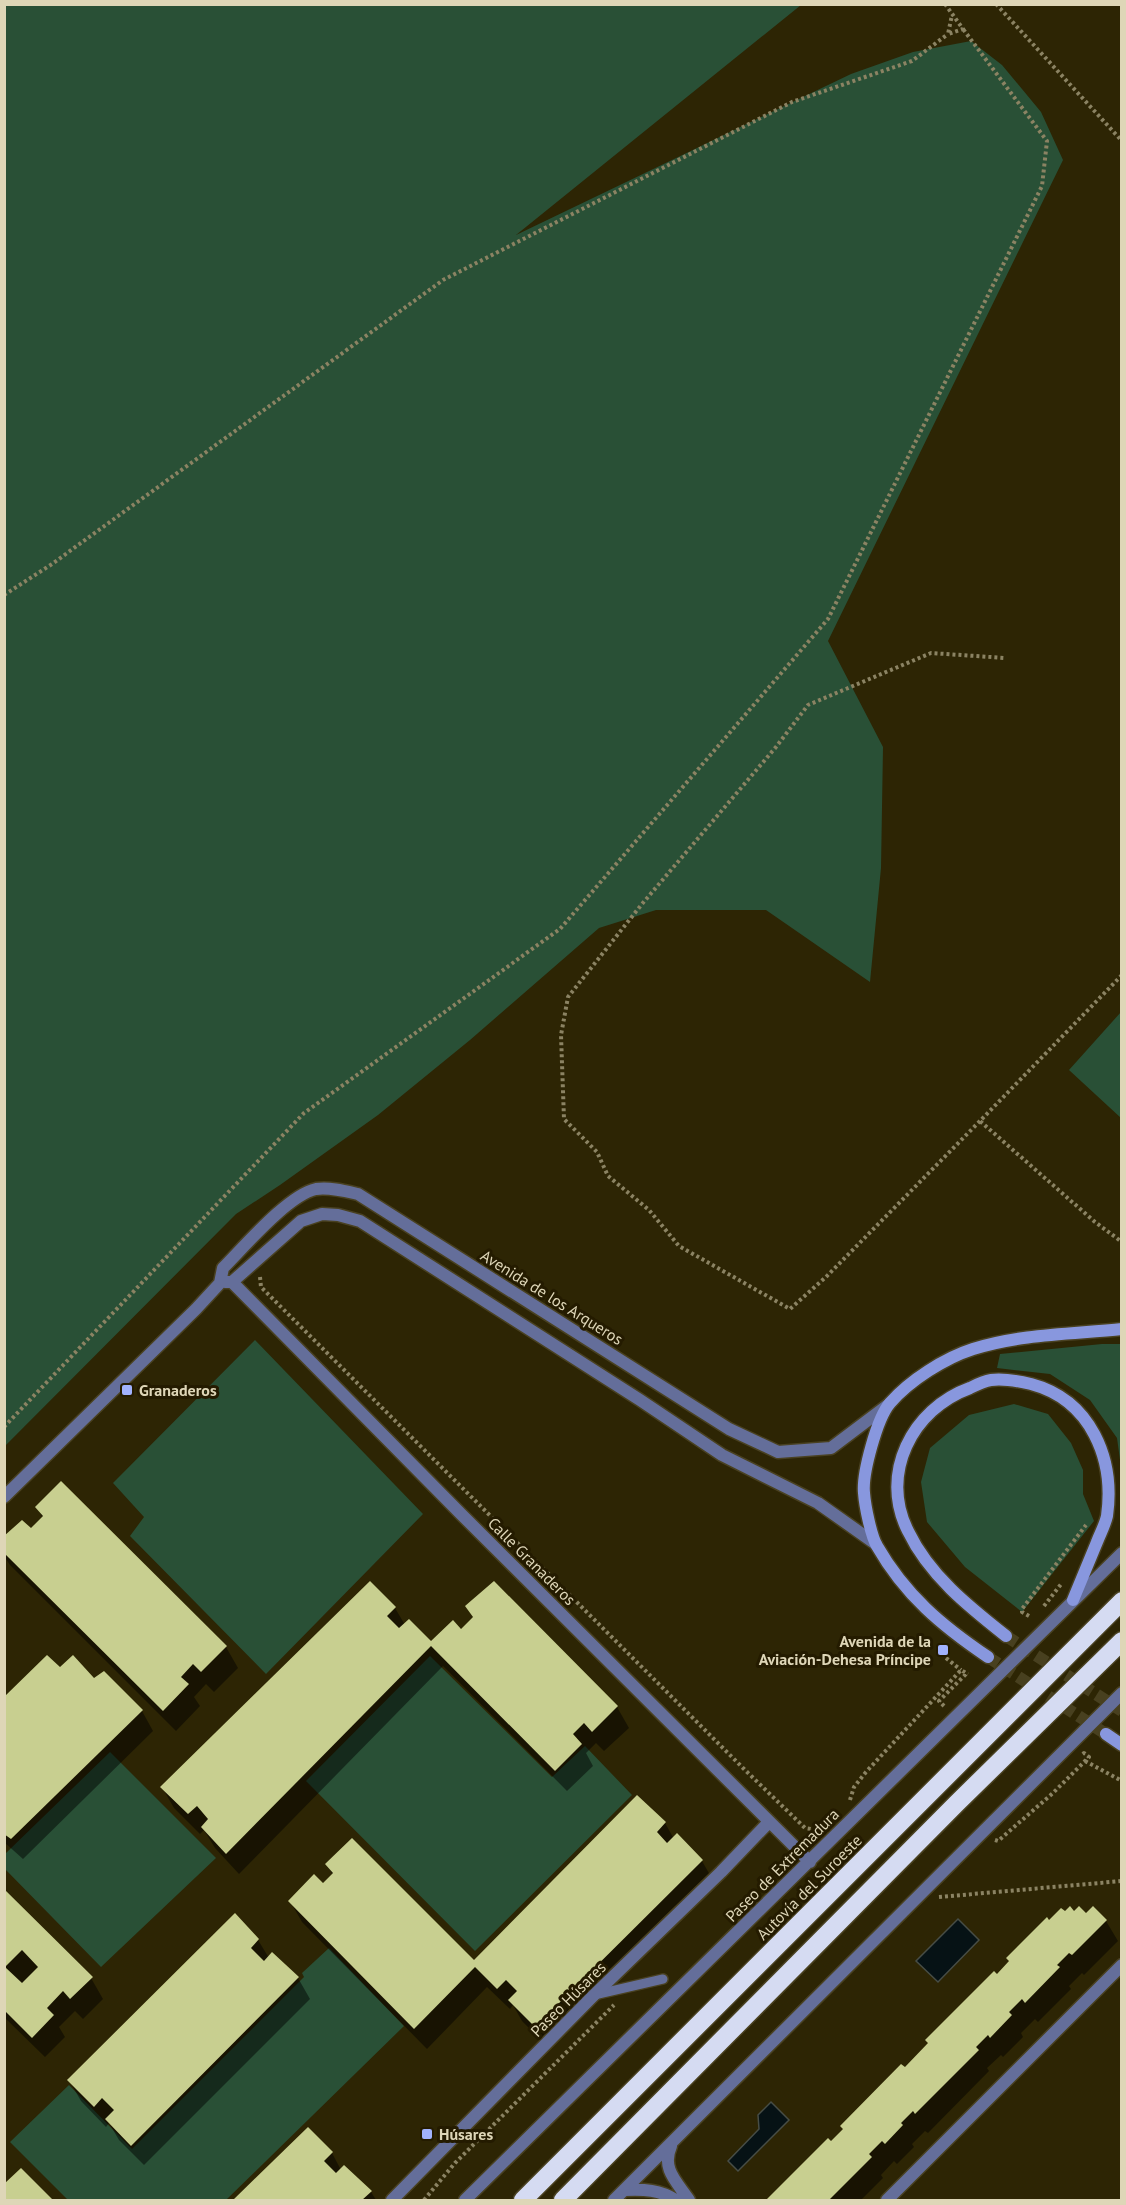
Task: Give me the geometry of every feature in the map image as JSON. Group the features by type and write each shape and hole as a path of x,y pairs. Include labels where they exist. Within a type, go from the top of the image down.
{"highway":[{"name":"Autovía del Suroeste","path":"523,2200 1122,1601"},
{"path":"563,2200 948,1812 1122,1641"}],"main road":[{"path":"988,1657 955,1634 911,1595 876,1544 864,1492 872,1441 889,1404 929,1370 972,1349 1014,1339 1122,1329"},
{"path":"1006,1636 937,1576 907,1530 899,1505 896,1478 903,1450 932,1408 958,1392 990,1380 1016,1380 1046,1388 1083,1414 1097,1439 1108,1478 1106,1519 1073,1600"},
{"path":"1106,1734 1122,1745"}],"street":[{"name":"Avenida de los Arqueros","path":"226,1282 223,1268 291,1202 315,1189 337,1189 358,1194 729,1429 778,1452 831,1448 889,1404"},
{"name":"Avenida de los Arqueros","path":"4,1497 226,1282 301,1221 322,1214 338,1215 360,1221 722,1455 818,1503 876,1544"},
{"name":"Calle Granaderos","path":"226,1282 810,1862"},
{"name":"Paseo de Extremadura","path":"465,2200 1122,1553"},
{"path":"614,2200 1122,1693"},
{"name":"Paseo Húsares","path":"392,2200 769,1822"},
{"path":"887,2200 1122,1965"},
{"path":"672,2142 666,2162 668,2169 689,2200"},
{"path":"625,2190 646,2189 667,2194 676,2200"}],"lane":[{"path":"594,1995 663,1978"}],"path":[{"path":"4,1427 304,1113 560,929 828,619 1042,186 1047,141 945,4"},
{"path":"996,4 1122,141"},
{"path":"948,34 952,15"},
{"path":"4,595 52,564 443,280 792,102 912,62 948,34 963,29"},
{"path":"1005,658 931,653 808,705 776,747 642,904 568,997 561,1035 564,1119 597,1152 608,1176 649,1210 679,1246 790,1309 826,1277 1122,975"},
{"path":"980,1121 1095,1222 1122,1242"},
{"path":"264,1272 260,1278 261,1287 744,1769 805,1828 816,1831 823,1828"},
{"path":"1090,1530 1094,1521"},
{"path":"1029,1616 1022,1612 1022,1609 1088,1522"},
{"path":"1044,1606 1066,1577"},
{"path":"1027,1624 1035,1615"},
{"path":"939,1713 945,1706 939,1701 968,1673 946,1658"},
{"path":"855,1797 849,1803 854,1787 866,1772 961,1670"},
{"path":"992,1838 999,1841 1053,1794 1089,1757 1084,1753"},
{"path":"1085,1761 1122,1781"},
{"path":"932,1898 1122,1881"},
{"path":"424,2200 455,2163 633,1986"}],"green space":[{"path":"5,4 801,5 516,235 851,74 913,52 971,41 1002,65 1041,112 1063,160 828,641 883,747 881,868 870,982 766,910 656,910 599,928 470,1040 378,1115 236,1214 5,1446"},
{"path":"1121,1012 1121,1118 1069,1070"},
{"path":"255,1340 423,1514 266,1674 130,1536 144,1517 113,1483"},
{"path":"1121,1344 1121,1467 1117,1438 1090,1400 1050,1374 997,1368 1000,1354"},
{"path":"1014,1404 1048,1414 1071,1443 1083,1470 1083,1494 1094,1521 1022,1612 965,1567 927,1522 921,1482 930,1448 969,1415"},
{"path":"430,1656 552,1777 585,1746 632,1795 475,1951 306,1781"},
{"path":"110,1752 216,1858 101,1967 5,1869 4,1855"},
{"path":"329,1948 404,2026 226,2200 68,2200 10,2142 69,2085 132,2149 304,1977 302,1973"}],"shaded area":[{"path":"958,1919 979,1940 938,1982 916,1961"},
{"path":"771,2102 789,2120 738,2171 728,2161 759,2129 758,2115"}],"building":[{"path":"61,1481 227,1646 201,1672 193,1664 181,1677 189,1684 163,1711 4,1553 4,1536 22,1520 31,1528 43,1516 35,1507"},
{"path":"370,1581 396,1607 387,1616 399,1628 409,1619 431,1641 453,1620 461,1629 473,1617 465,1606 494,1581 618,1706 592,1732 584,1723 573,1734 582,1744 555,1771 431,1646 226,1854 201,1827 208,1819 197,1806 188,1814 160,1787"},
{"path":"47,1655 60,1667 73,1655 94,1678 104,1671 143,1710 11,1839 4,1834 4,1697"},
{"path":"637,1795 666,1822 657,1832 667,1843 677,1833 703,1860 535,2027 508,2000 517,1991 506,1980 497,1989 475,1967 414,2029 288,1901 314,1874 323,1883 333,1873 325,1864 352,1838 474,1960"},
{"path":"4,1889 93,1977 70,1999 63,1991 47,2008 54,2015 32,2038 4,2010","holes":["22,1950 38,1967 22,1983 5,1967"]},
{"path":"1070,1906 1074,1911 1079,1906 1086,1913 1093,1906 1107,1920 1072,1955 1069,1953 1057,1965 1060,1967 1025,2003 1022,1999 1009,2012 1012,2015 990,2038 988,2035 976,2047 979,2050 915,2114 913,2111 901,2123 903,2125 885,2144 882,2141 869,2154 872,2157 829,2200 766,2200 828,2138 831,2141 843,2129 840,2126 901,2064 905,2067 928,2043 925,2040 994,1971 997,1974 1009,1961 1006,1958 1047,1917 1049,1920 1061,1908 1065,1911"},
{"path":"235,1913 259,1939 251,1948 264,1961 272,1952 299,1977 131,2146 105,2119 114,2110 102,2098 94,2107 67,2080"},
{"path":"308,2127 333,2152 324,2161 336,2173 344,2165 372,2191 362,2200 233,2200"},
{"path":"21,2168 53,2200 4,2200 4,2184"}],"tunnel":[{"path":"1006,1636 1122,1711"},
{"path":"988,1657 1106,1734"}],"place":[{"name":"Granaderos","path":"127,1390"},
{"name":"Avenida de la Aviación-Dehesa Príncipe","path":"943,1650"},
{"name":"Húsares","path":"427,2134"}]}
